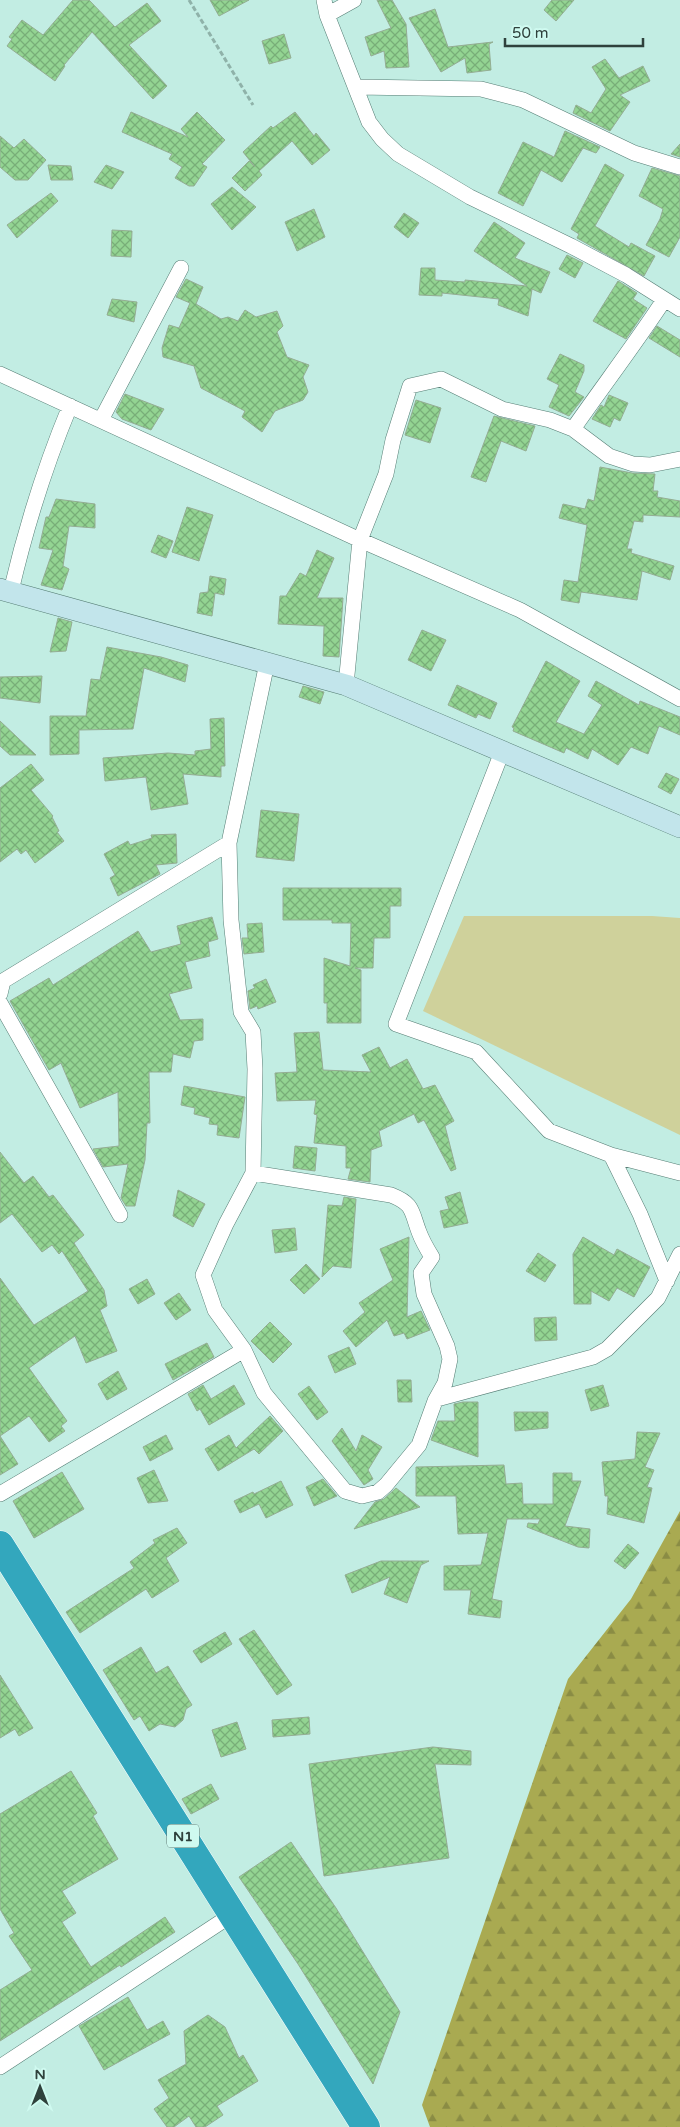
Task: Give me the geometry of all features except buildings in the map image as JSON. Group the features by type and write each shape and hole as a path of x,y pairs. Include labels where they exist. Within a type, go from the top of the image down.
{"highway":[{"name":"N1","path":"0,1545 366,2127"}],"street":[{"path":"324,0 327,15 357,87 369,122 382,139 398,154 470,197 626,275 680,309"},
{"path":"327,15 354,0"},
{"path":"357,87 481,89 523,100 634,152 680,167"},
{"path":"101,420 181,268"},
{"path":"573,429 620,362 633,348 664,300"},
{"path":"0,374 360,540 528,615 680,699"},
{"path":"346,685 360,540 386,474 393,440 410,386 440,379 502,409 550,420 573,429 609,456 633,464 650,465 680,459"},
{"path":"70,406 51,452 6,590 346,685 680,827"},
{"path":"253,1173 405,1200 412,1209 419,1233 432,1257 421,1273 424,1294 447,1346 450,1359 445,1383 419,1444 378,1492 362,1496 345,1491 264,1393 244,1350 214,1310 203,1275 226,1224 253,1173 255,1069 253,1032 241,1012 231,920 229,843 267,664"},
{"path":"502,752 396,1024 476,1052 549,1131 611,1155 680,1173"},
{"path":"1,984 229,843"},
{"path":"0,1003 120,1215"},
{"path":"611,1155 640,1214 667,1281"},
{"path":"437,1399 593,1357 607,1349 647,1312 658,1298 680,1254"},
{"path":"0,1494 244,1350"},
{"path":"0,2067 233,1914"}],"path":[{"path":"189,0 253,105"}],"green space":[{"path":"464,916 652,916 680,918 680,1135 423,1011"},
{"path":"680,1511 680,2127 430,2127 422,2105 568,1679 631,1599"}]}
